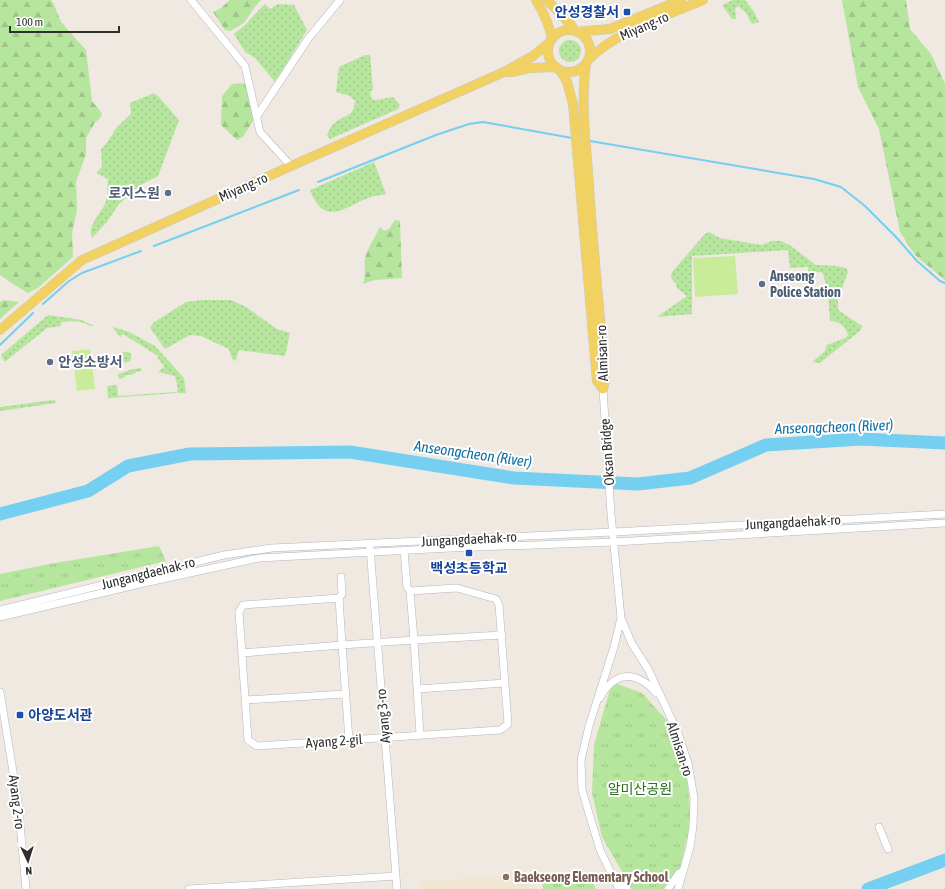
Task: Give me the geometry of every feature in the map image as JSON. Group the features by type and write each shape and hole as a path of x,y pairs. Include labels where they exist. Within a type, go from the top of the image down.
{"main road":[{"path":"536,0 548,24 551,41"},
{"path":"547,0 577,32 586,39 590,49 587,62 580,69 574,72 567,72 558,69 550,60 548,51 551,41 558,33 566,30 577,32"},
{"name":"Miyang-ro","path":"577,32 610,29 681,0"},
{"name":"Miyang-ro","path":"587,62 595,52 628,32 703,0"},
{"name":"Miyang-ro","path":"0,330 82,260 504,72 532,56 551,41"},
{"name":"Almisan-ro","path":"587,62 584,82 584,106 605,380 603,389"},
{"name":"Miyang-ro","path":"504,72 513,72 530,68 558,69"},
{"name":"Almisan-ro","path":"558,69 567,82 573,104 597,381 603,389"}],"street":[{"path":"191,0 245,66 260,132 291,166"},
{"path":"257,116 308,39 340,0"},
{"name":"Oksan Bridge","path":"603,389 611,514"},
{"name":"Almisan-ro","path":"611,514 621,618 632,644 648,670 678,733 688,763 694,798 693,826 690,847 678,889"},
{"name":"Jungangdaehak-ro","path":"0,610 224,555 272,548 613,532 945,514"},
{"name":"Jungangdaehak-ro","path":"0,617 259,558 404,550 614,542 945,523"},
{"name":"Ayang 3-ro","path":"369,543 397,889"},
{"path":"404,550 406,587 410,591 420,735"},
{"path":"341,577 342,594 338,598 349,740"},
{"name":"Ayang 2-gil","path":"338,598 243,605 239,612 248,740 256,746 500,730 508,724 502,635 499,604 496,599 457,588 410,591"},
{"name":"Almisan-ro","path":"619,889 600,850 582,790 581,760 589,726 614,648 621,618"},
{"path":"242,653 502,635"},
{"path":"589,726 602,693 612,682 623,676 636,678 648,684 670,717"},
{"path":"417,688 505,683"},
{"name":"Ayang 2-ro","path":"0,692 18,802 26,889"},
{"path":"245,700 345,694"},
{"path":"879,828 888,849"},
{"path":"668,889 685,864"},
{"path":"610,870 627,889"},
{"path":"189,889 396,876"}],"shaded area":[{"name":"Baekseong Elementary School","path":"534,873 535,889 419,889 419,882"}],"green space":[{"path":"0,0 51,0 53,2 61,22 86,50 92,101 102,113 86,138 86,154 76,182 77,210 72,233 73,257 38,288 28,293 0,275"},
{"path":"230,0 261,0 244,23 230,31 225,30 213,12 221,8"},
{"path":"733,0 745,0 759,22 752,24 746,13 738,6 735,9 736,19 732,19 722,5"},
{"path":"842,0 906,0 910,29 931,54 945,84 945,280 915,255 900,232 879,129 858,87"},
{"path":"265,4 270,9 278,4 294,5 307,30 275,82 255,58 245,52 234,34"},
{"path":"570,40 578,43 581,51 578,59 570,62 562,59 559,51 562,43"},
{"path":"365,55 370,55 373,90 370,91 371,98 375,100 393,97 400,105 398,109 330,139 327,136 331,126 351,113 355,101 350,96 336,92 339,67"},
{"path":"245,83 252,107 253,121 243,137 237,140 221,125 222,96 232,84"},
{"path":"154,93 179,120 158,176 142,184 119,204 107,222 92,238 91,229 105,204 107,195 108,179 96,173 102,167 101,149 117,127 131,114 130,103"},
{"path":"374,162 386,194 370,197 335,212 321,208 315,201 310,190"},
{"path":"395,220 400,221 402,278 375,280 363,284 365,259 370,246 380,227 384,231 389,229"},
{"path":"709,232 720,238 761,245 772,241 781,241 791,246 816,265 846,268 848,272 838,299 838,310 862,326 861,330 820,363 812,362 825,351 827,345 845,338 848,335 841,325 830,321 828,291 823,274 821,272 808,273 808,267 790,268 788,250 692,256 692,314 657,317 687,296 677,288 676,284 671,278 672,272 705,234"},
{"path":"735,256 738,294 695,297 693,258"},
{"path":"4,300 19,302 0,319 0,302"},
{"path":"202,300 231,300 246,307 277,329 290,333 285,356 239,350 236,360 234,361 229,349 201,336 190,335 165,349 150,328 153,323 186,302"},
{"path":"48,315 82,320 94,326 76,321 61,322 61,326 47,328 6,361 4,361 1,355"},
{"path":"114,327 129,332 155,346 184,378 186,393 177,393 178,389 175,376 158,372 164,366 158,359 158,356 123,334 120,337 113,328"},
{"path":"90,349 95,389 77,391 72,351"},
{"path":"124,352 128,352 130,353 130,361 124,362 121,359 121,355"},
{"path":"141,368 141,371 131,375 125,375 125,377 119,379 118,374"},
{"path":"117,385 118,396 176,393 108,398 107,386"},
{"path":"54,400 56,403 0,411 0,407"},
{"path":"159,546 166,561 0,601 0,574 49,564"},
{"name":"알미산공원","path":"612,682 642,693 671,725 687,777 691,819 677,884 669,889 632,889 602,837 592,793 594,745"},
{"path":"588,873 596,889 543,889 542,880 568,879"}],"waterway":[{"path":"318,182 436,135 469,124 483,122 572,138"},
{"path":"590,141 814,179 841,187 865,206 896,237 917,261 940,281 945,283"},
{"path":"154,246 299,190"},
{"path":"43,304 69,281 82,273 141,251"},
{"path":"0,345 33,313"},
{"name":"Anseongcheon (River)","path":"0,514 88,491 128,466 190,454 350,452 514,478 638,484 690,478 766,445 861,439 945,443"},
{"path":"868,889 945,860"}],"place":[{"name":"안성경찰서","path":"627,12"},
{"name":"로지스원","path":"168,193"},
{"name":"Anseong Police Station","path":"762,284"},
{"name":"안성소방서","path":"50,362"},
{"name":"백성초등학교","path":"469,553"},
{"name":"아양도서관","path":"20,715"},
{"name":"Baekseong Elementary School","path":"506,877"}]}
